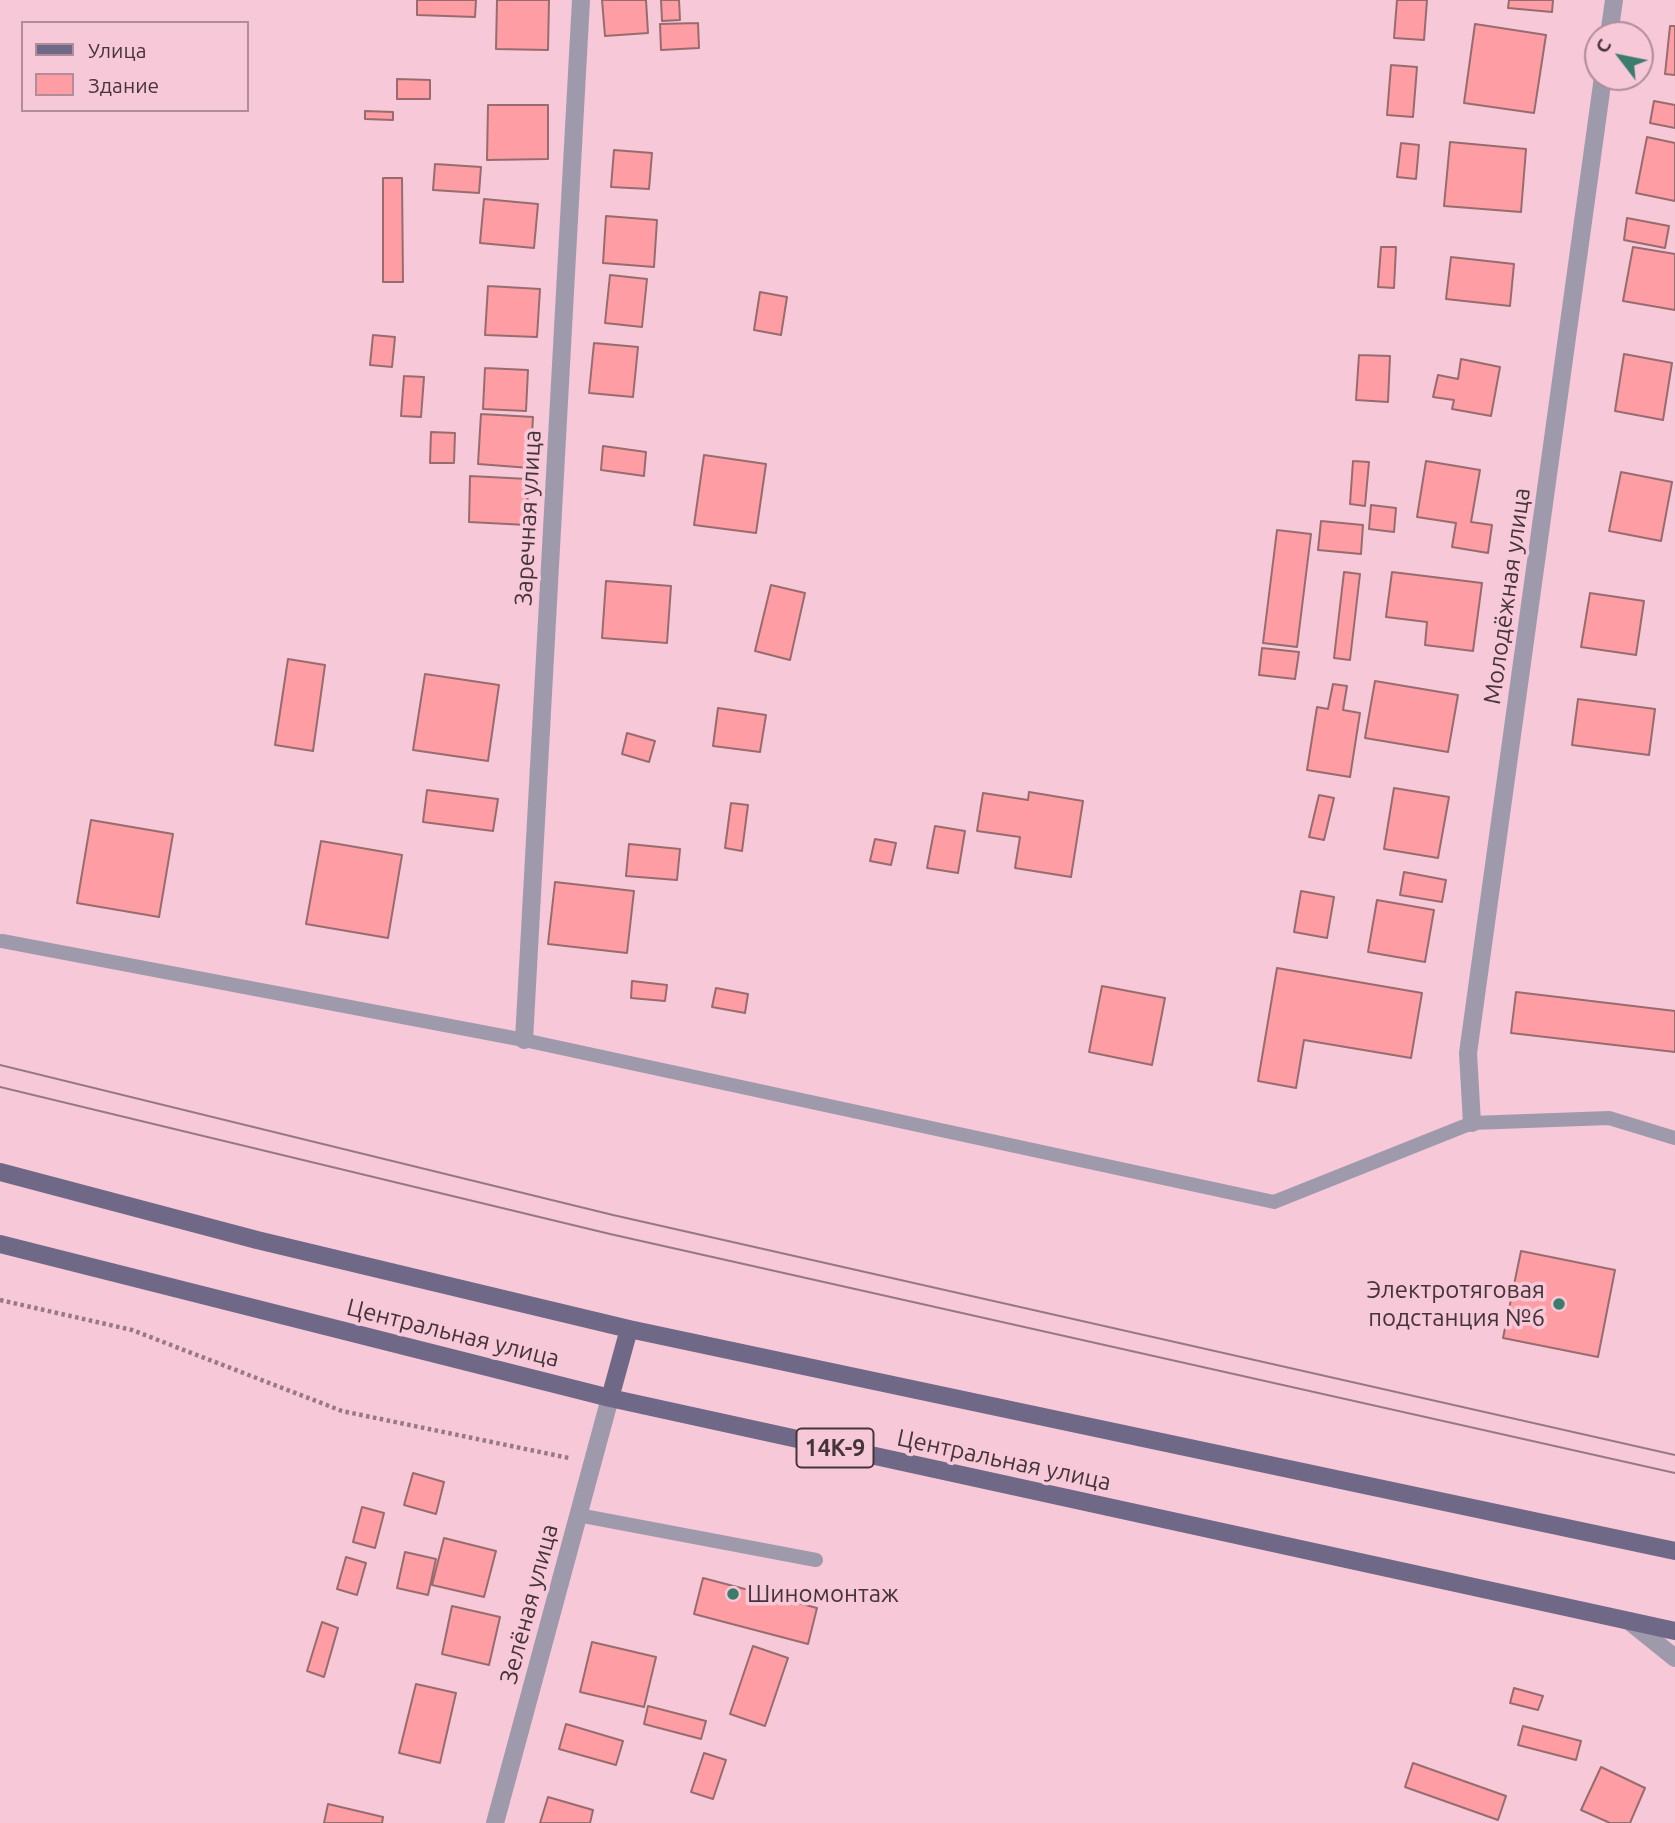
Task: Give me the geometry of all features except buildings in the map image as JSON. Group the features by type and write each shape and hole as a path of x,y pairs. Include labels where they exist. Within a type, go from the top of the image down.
{"main road":[{"name":"Центральная улица","path":"0,1172 257,1240 629,1329 1675,1551"},
{"name":"Центральная улица","path":"0,1244 610,1398 1675,1630"},
{"path":"610,1398 629,1329"}],"street":[{"name":"Заречная улица","path":"524,1040 581,0"},
{"path":"1611,21 1614,0"},
{"name":"Молодёжная улица","path":"1472,1123 1468,1053 1601,91"},
{"name":"Зелёная улица","path":"495,1823 610,1398"},
{"path":"1629,1621 1675,1658"}],"lane":[{"path":"2,941 524,1040 1274,1202 1472,1123 1609,1118 1675,1138"},
{"path":"578,1516 816,1560"}],"path":[{"path":"0,1300 132,1330 342,1411 594,1464"}],"tram line":[{"path":"0,1065 613,1215 1675,1455"},
{"path":"0,1087 610,1234 1675,1473"}],"place":[{"name":"Электротяговая подстанция №6","path":"1559,1304"},
{"name":"Шиномонтаж","path":"733,1594"}]}
